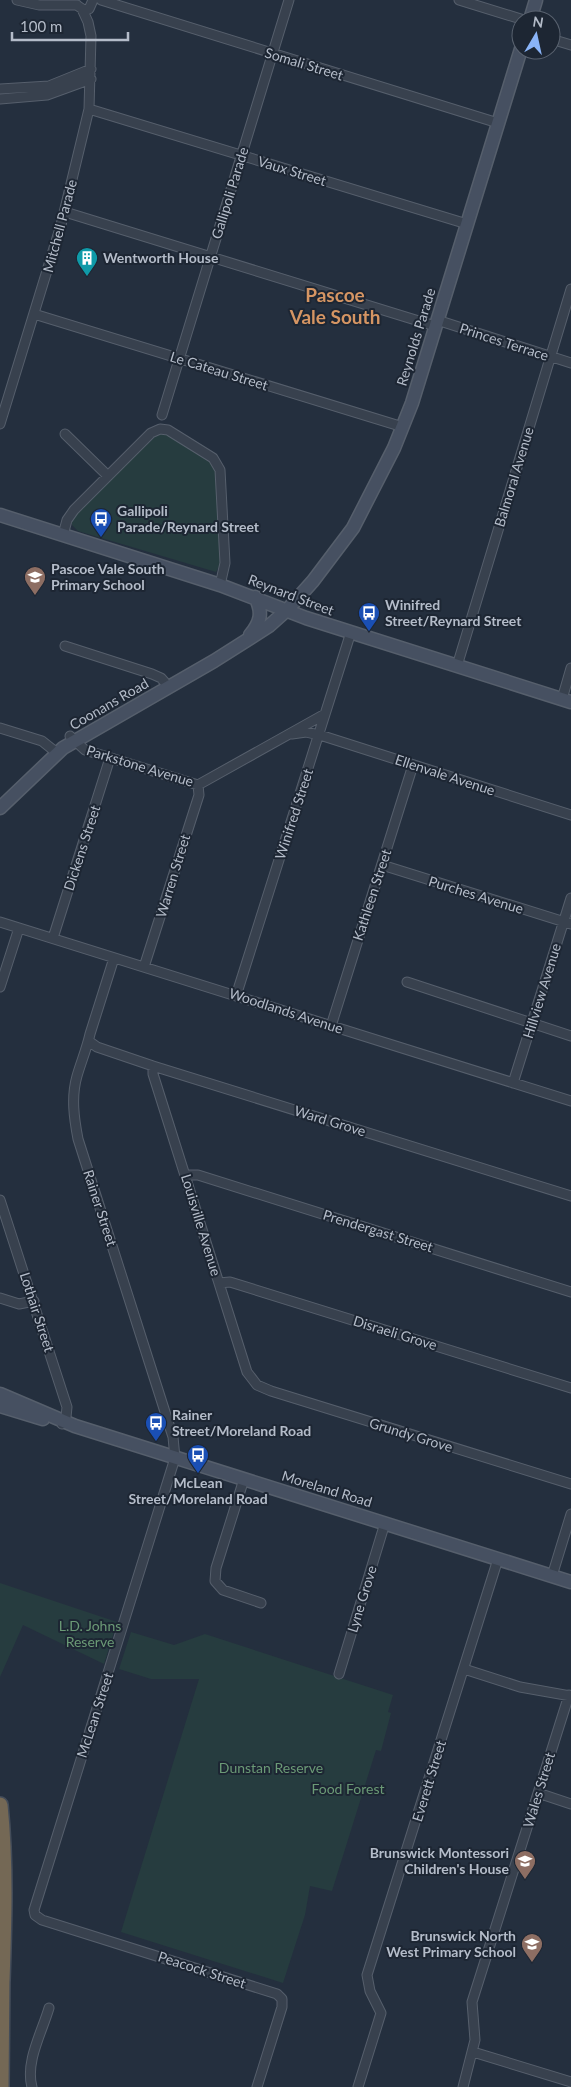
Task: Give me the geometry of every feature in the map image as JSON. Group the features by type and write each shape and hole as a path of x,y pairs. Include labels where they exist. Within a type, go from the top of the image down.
{"highway":[{"path":"0,1805 4,1845 5,1898 1,2087"},
{"path":"0,1928 2,1981"}],"street":[{"name":"Somali Street","path":"17,0 39,4 111,4"},
{"name":"Somali Street","path":"101,0 498,123"},
{"name":"Gallipoli Parade","path":"162,415 289,0"},
{"path":"459,0 511,16"},
{"name":"Mitchell Parade","path":"0,424 65,212 89,109 91,36 88,22 80,4"},
{"name":"Reynolds Parade","path":"288,610 318,575 353,528 403,427 517,60"},
{"path":"0,89 49,86 91,69"},
{"path":"0,99 47,95 91,79"},
{"name":"Vaux Street","path":"89,109 467,224"},
{"name":"Princes Terrace","path":"65,212 210,257 571,363"},
{"name":"Balmoral Avenue","path":"457,666 571,288"},
{"name":"Le Cateau Street","path":"34,314 403,427"},
{"path":"63,535 74,510 151,433 160,429 172,431 213,458 219,466 225,563 220,585"},
{"path":"65,434 108,476"},
{"name":"Reynard Street","path":"0,515 220,585 303,617 566,700"},
{"path":"245,641 258,624 260,617 260,608 255,597"},
{"name":"Coonans Road","path":"0,799 54,750 245,641 270,626 288,610"},
{"name":"Winifred Street","path":"236,996 351,632"},
{"path":"65,646 152,674 167,684"},
{"path":"566,700 571,668"},
{"name":"Parkstone Avenue","path":"72,739 85,750 198,785 325,714"},
{"path":"0,728 38,740 54,750"},
{"name":"Parkstone Avenue","path":"292,734 306,732 319,735"},
{"name":"Ellenvale Avenue","path":"319,735 571,814"},
{"name":"Coonans Road","path":"0,808 54,750"},
{"name":"Dickens Street","path":"53,938 110,758"},
{"name":"Kathleen Street","path":"331,1026 413,764"},
{"name":"Warren Street","path":"144,967 199,794 198,785"},
{"name":"Purches Avenue","path":"382,865 567,923"},
{"name":"Hillview Avenue","path":"513,1083 567,923 571,898"},
{"name":"Woodlands Avenue","path":"0,922 571,1101"},
{"path":"0,987 19,928"},
{"name":"Rainer Street","path":"114,958 90,1034 90,1042 83,1056 74,1094 73,1108 78,1139 172,1437 175,1458"},
{"path":"407,982 571,1036"},
{"name":"Ward Grove","path":"90,1042 97,1047 153,1066 571,1196"},
{"name":"Louisville Avenue","path":"153,1066 153,1074 247,1372 253,1382"},
{"name":"Prendergast Street","path":"186,1175 198,1175 571,1292"},
{"name":"Lothair Street","path":"0,1200 67,1407 67,1424"},
{"name":"Disraeli Grove","path":"219,1283 230,1282 571,1388"},
{"path":"0,1298 19,1304 34,1301"},
{"name":"Grundy Grove","path":"253,1382 271,1391 571,1484"},
{"name":"Moreland Road","path":"0,1394 67,1424"},
{"name":"Moreland Road","path":"0,1406 67,1424 571,1582"},
{"name":"McLean Street","path":"35,1915 35,1906 175,1458"},
{"path":"244,1479 216,1568 215,1581 223,1590 261,1603"},
{"path":"552,1576 571,1514"},
{"name":"Lyne Grove","path":"339,1674 386,1523"},
{"name":"Everett Street","path":"358,2087 380,2014 370,1991 367,1975 498,1559"},
{"path":"464,1669 520,1687 570,1696"},
{"name":"Wales Street","path":"463,2087 475,2040 472,2002 570,1696"},
{"path":"538,1793 571,1804"},
{"name":"Peacock Street","path":"35,1915 42,1920 277,1994 282,1999 282,2007 257,2087"},
{"path":"32,2087 29,2077 30,2066 49,2008"},
{"path":"473,2052 571,2082"}],"green space":[{"path":"159,433 167,434 210,461 216,468 221,563 216,572 78,531 72,525 72,519 77,513"},
{"name":"L.D. Johns Reserve","path":"0,1583 117,1622 104,1664 23,1625 0,1677"},
{"name":"Dunstan Reserve","path":"131,1632 174,1645 205,1634 393,1695 388,1712 391,1713 381,1751 376,1750 332,1891 310,1886 305,1915 283,1983 121,1932 199,1679 151,1679 119,1669"}],"place":[{"name":"Wentworth House","path":"87,277"},
{"name":"Gallipoli Parade/Reynard Street","path":"101,538"},
{"name":"Pascoe Vale South Primary School","path":"35,596"},
{"name":"Winifred Street/Reynard Street","path":"369,632"},
{"name":"Rainer Street/Moreland Road","path":"156,1442"},
{"name":"McLean Street/Moreland Road","path":"198,1474"},
{"name":"Brunswick Montessori Children's House","path":"525,1880"},
{"name":"Brunswick North West Primary School","path":"532,1963"}],"district":[{"name":"Pascoe Vale South","path":"335,306"}],"park label":[{"name":"Food Forest","path":"348,1789"}]}
